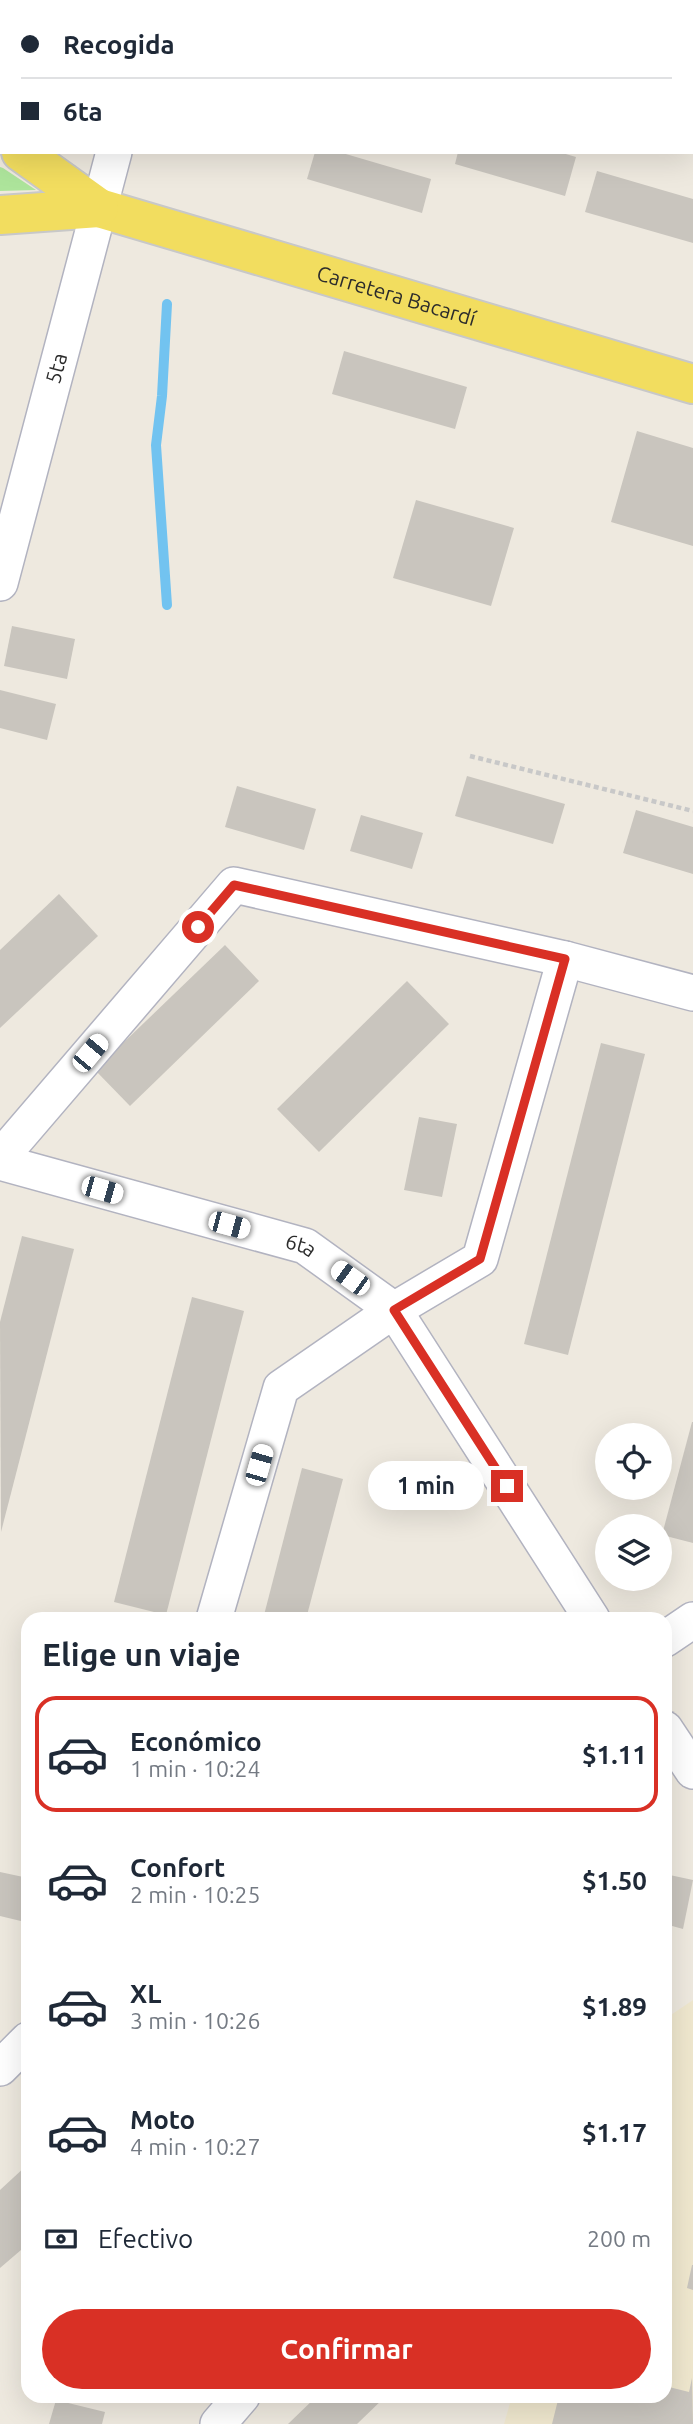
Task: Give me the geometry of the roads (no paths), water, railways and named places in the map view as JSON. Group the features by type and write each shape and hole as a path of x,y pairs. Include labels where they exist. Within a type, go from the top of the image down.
{"main road":[{"name":"Carretera Bacardí","path":"24,154 99,208 693,384"},
{"name":"Carretera Bacardí","path":"0,215 99,208"}],"street":[{"name":"5ta","path":"0,583 113,154"},
{"path":"0,1160 234,885 565,959 693,993"},
{"path":"216,1612 281,1388 394,1310 480,1259 565,959"},
{"name":"6ta","path":"0,1160 305,1246 394,1310 588,1612"},
{"path":"672,1634 693,1620"},
{"path":"672,1740 693,1771"},
{"path":"0,2068 21,2047"},
{"path":"218,2424 236,2403"}],"waterway":[{"path":"167,304 162,396 156,445 167,605"}]}
